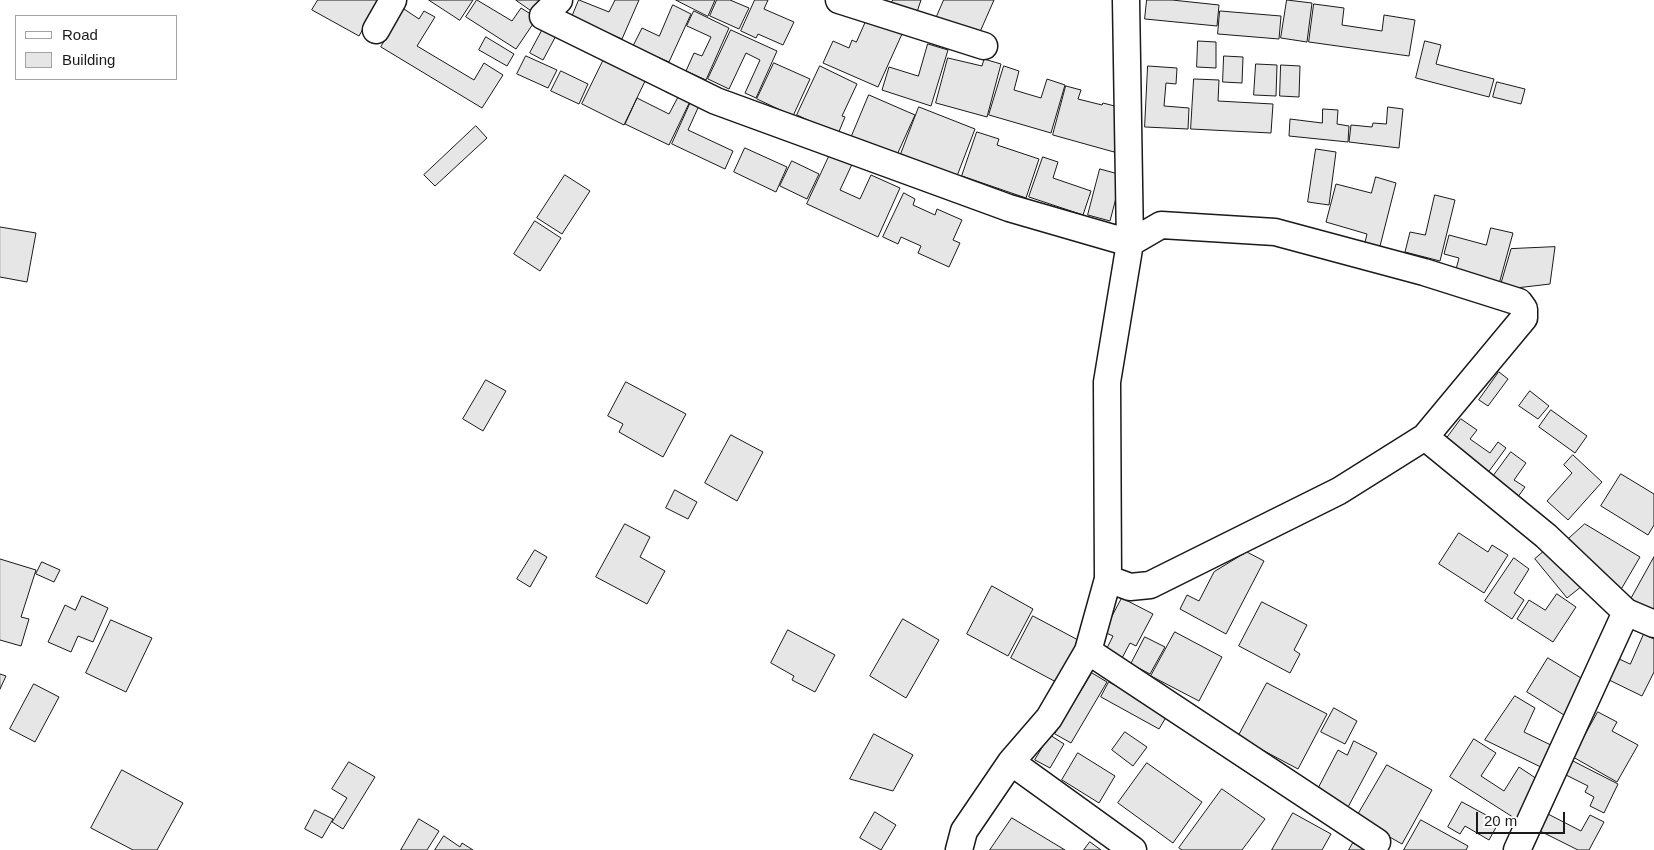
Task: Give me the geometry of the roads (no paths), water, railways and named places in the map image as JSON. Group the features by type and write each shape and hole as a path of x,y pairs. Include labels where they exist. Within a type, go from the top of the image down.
{"street":[{"path":"376,30 393,0"},
{"path":"559,0 543,16 716,101 1009,208 1130,243 1161,225 1275,232 1424,272 1519,302 1524,309 1524,318 1425,437 1339,491 1150,585 1130,587 1108,579"},
{"path":"839,0 984,46"},
{"path":"959,850 964,831 1011,762 1049,718 1088,651 1108,579 1107,382 1130,243 1126,0"},
{"path":"1425,437 1546,536 1626,612 1654,624"},
{"path":"1517,850 1626,612"},
{"path":"1088,651 1377,842"},
{"path":"1011,762 1133,850"}]}
